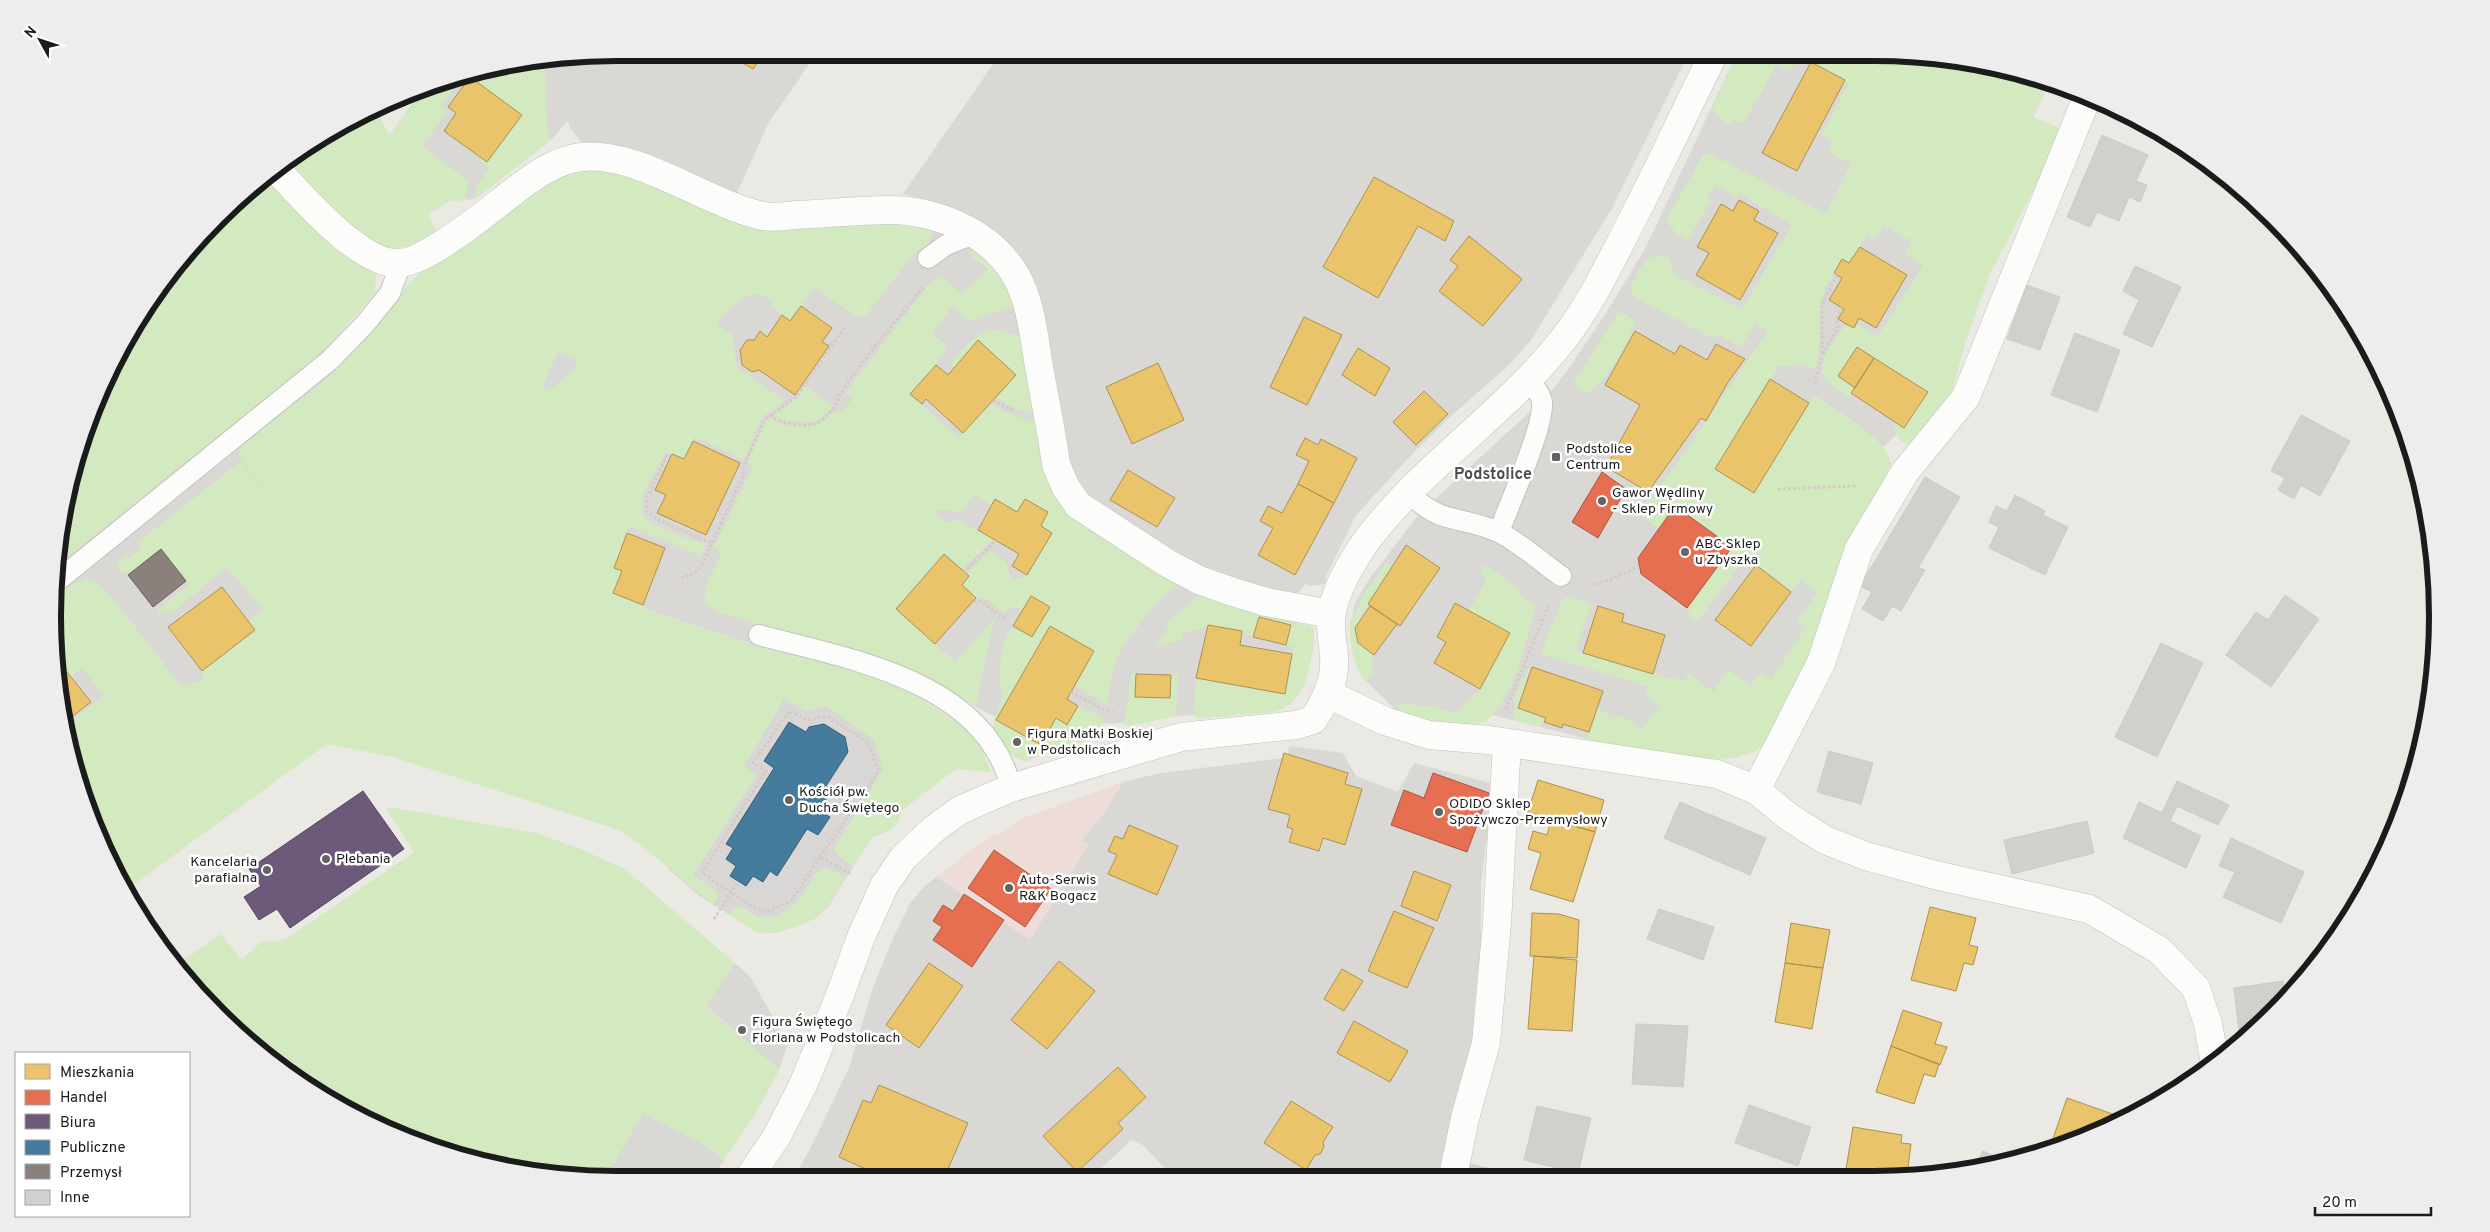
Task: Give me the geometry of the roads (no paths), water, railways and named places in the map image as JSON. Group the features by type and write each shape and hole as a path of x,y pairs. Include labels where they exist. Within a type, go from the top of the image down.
{"street":[{"path":"753,1171 777,1136 803,1085 840,995 861,937 884,886 903,858 934,829 960,810 1011,788 1181,738 1306,724 1313,720 1328,694 1334,658 1331,636 1332,614 1338,590 1363,546 1409,493 1527,380 1565,336 1591,297 1666,154 1710,61"},
{"path":"1756,790 1821,663 1859,549 1905,472 1966,397 2085,103"},
{"path":"281,174 333,228 346,238 382,261 402,263 433,250 455,236 544,171 563,161 581,157 600,156 654,172 732,208 767,217 864,210 923,212 948,220 974,234 997,253 1016,275 1025,298 1052,434 1056,464 1065,486 1078,505 1151,553 1199,580 1266,602 1332,614"},
{"path":"1328,694 1385,721 1429,734 1507,743 1716,774 1756,790 1789,817 1825,840 1866,856 1935,875 2089,909 2159,950 2196,988 2208,1024 2213,1055"},
{"path":"1454,1171 1465,1118 1486,1043 1497,923 1507,743"}],"lane":[{"path":"928,258 946,245 974,234"},
{"path":"62,577 330,360 365,324 390,293 402,263"},
{"path":"1499,532 1540,422 1542,402 1538,389 1527,380"},
{"path":"1409,493 1422,506 1436,515 1499,532 1561,576"},
{"path":"759,635 883,668 982,719 1002,760 1011,788"}],"place":[{"name":"Podstolice Centrum","path":"1556,457"},
{"name":"Gawor Wędliny - Sklep Firmowy","path":"1602,501"},
{"name":"ABC Sklep u Zbyszka","path":"1685,552"},
{"name":"Figura Matki Boskiej w Podstolicach","path":"1017,742"},
{"name":"Kościół pw. Ducha Świętego","path":"789,800"},
{"name":"ODIDO Sklep Spożywczo-Przemysłowy","path":"1439,812"},
{"name":"Plebania","path":"326,859"},
{"name":"Kancelaria parafialna","path":"267,870"},
{"name":"Auto-Serwis R&K Bogacz","path":"1009,888"},
{"name":"Figura Świętego Floriana w Podstolicach","path":"742,1030"}],"district":[{"name":"Podstolice","path":"1493,475"}]}
